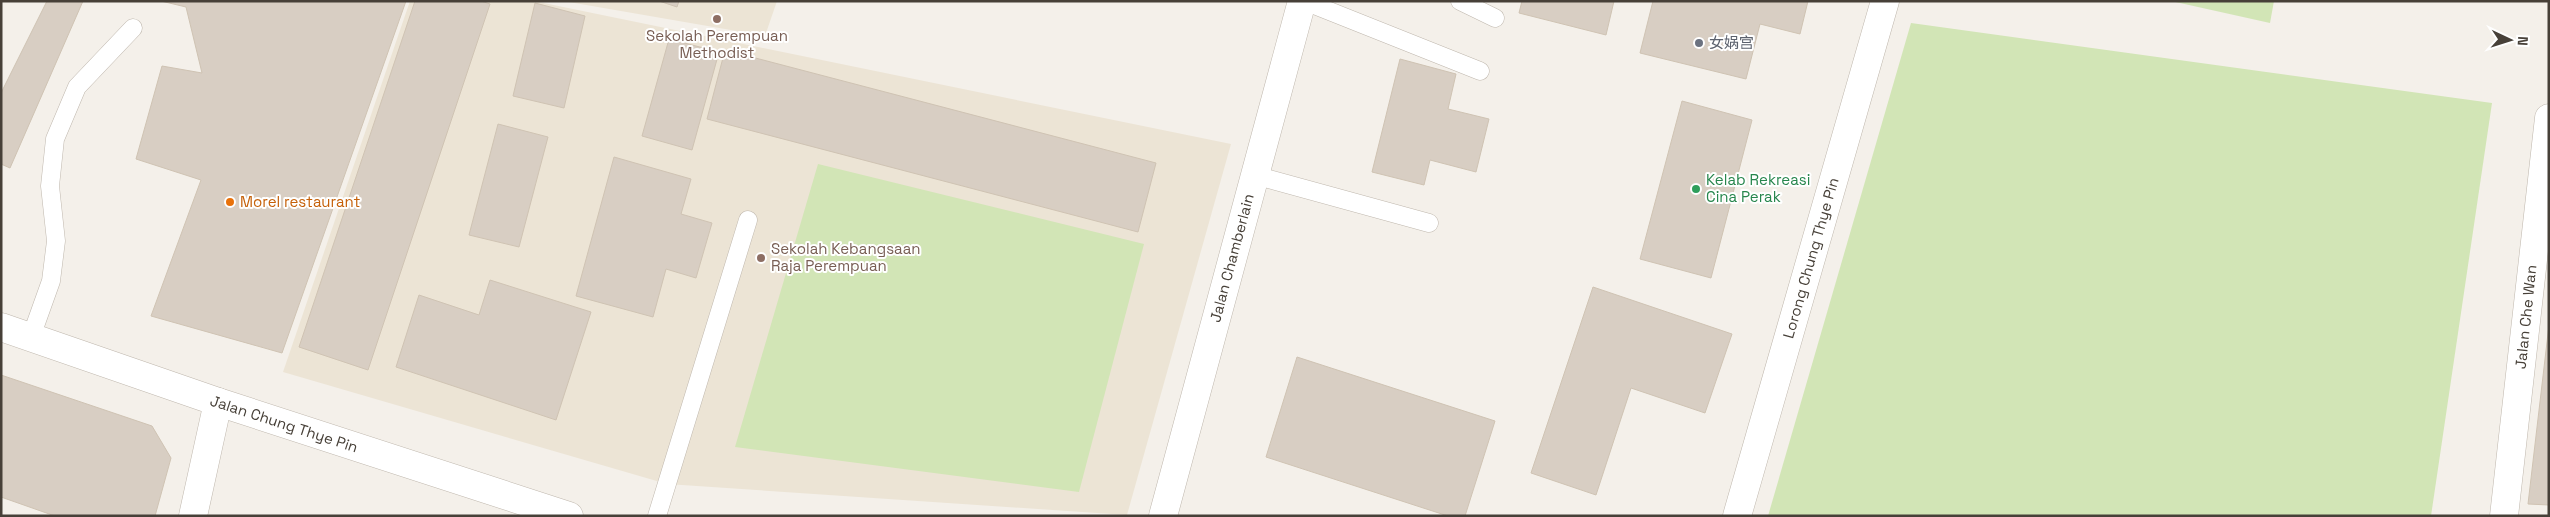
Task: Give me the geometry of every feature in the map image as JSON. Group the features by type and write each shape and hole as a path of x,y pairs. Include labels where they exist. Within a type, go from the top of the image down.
{"street":[{"name":"Jalan Chamberlain","path":"1163,516 1254,175 1303,1"},
{"name":"Lorong Chung Thye Pin","path":"1737,516 1885,1"},
{"name":"Jalan Che Wan","path":"2504,516 2549,118"},
{"name":"Jalan Chung Thye Pin","path":"1,327 218,402 569,516"},
{"path":"193,516 218,402"}],"lane":[{"path":"1303,1 1480,71"},
{"path":"1460,1 1495,18"},
{"path":"31,337 51,282 56,241 50,186 55,139 77,87 133,28"},
{"path":"1254,175 1428,223"},
{"path":"657,516 748,220"}],"shaded area":[{"name":"Sekolah Kebangsaan Raja Perempuan","path":"410,1 534,1 1231,144 1127,515 667,484 283,372"},
{"name":"Sekolah Perempuan Methodist","path":"563,1 777,1 765,36"}],"green space":[{"path":"2171,1 2274,1 2270,23"},
{"path":"1911,23 2492,103 2431,516 1768,516"},
{"path":"818,164 1144,244 1079,492 735,447"}],"building":[{"path":"47,1 83,1 10,168 1,164 1,93"},
{"path":"161,1 406,1 282,353 151,316 201,180 136,159 162,66 202,73 186,7"},
{"path":"415,1 481,1 490,4 368,370 299,347"},
{"path":"659,1 679,1 677,7"},
{"path":"1522,1 1614,1 1606,35 1519,13"},
{"name":"女娲宫","path":"1653,1 1808,1 1800,34 1760,24 1746,79 1640,53"},
{"path":"535,3 585,16 564,108 513,96"},
{"path":"669,39 719,52 692,150 642,136"},
{"path":"725,50 1156,163 1138,232 707,119"},
{"path":"1400,59 1456,74 1448,109 1489,119 1476,172 1430,160 1424,185 1372,172"},
{"name":"Kelab Rekreasi Cina Perak","path":"1682,101 1752,120 1711,278 1640,259"},
{"path":"498,124 548,137 519,247 469,235"},
{"path":"614,157 691,179 681,214 712,223 696,278 666,269 653,317 576,296"},
{"path":"490,280 591,312 556,420 396,367 419,295 479,315"},
{"path":"1593,287 1732,334 1705,413 1631,388 1596,495 1531,473"},
{"path":"2549,325 2549,505 2528,504"},
{"path":"1297,357 1495,421 1465,516 1448,516 1266,457"},
{"path":"1,375 152,426 171,458 155,516 55,516 1,497"}],"place":[{"name":"Sekolah Perempuan Methodist","path":"717,19"},
{"name":"女娲宫","path":"1699,43"},
{"name":"Kelab Rekreasi Cina Perak","path":"1696,189"},
{"name":"Morel restaurant","path":"230,202"},
{"name":"Sekolah Kebangsaan Raja Perempuan","path":"761,258"}]}
